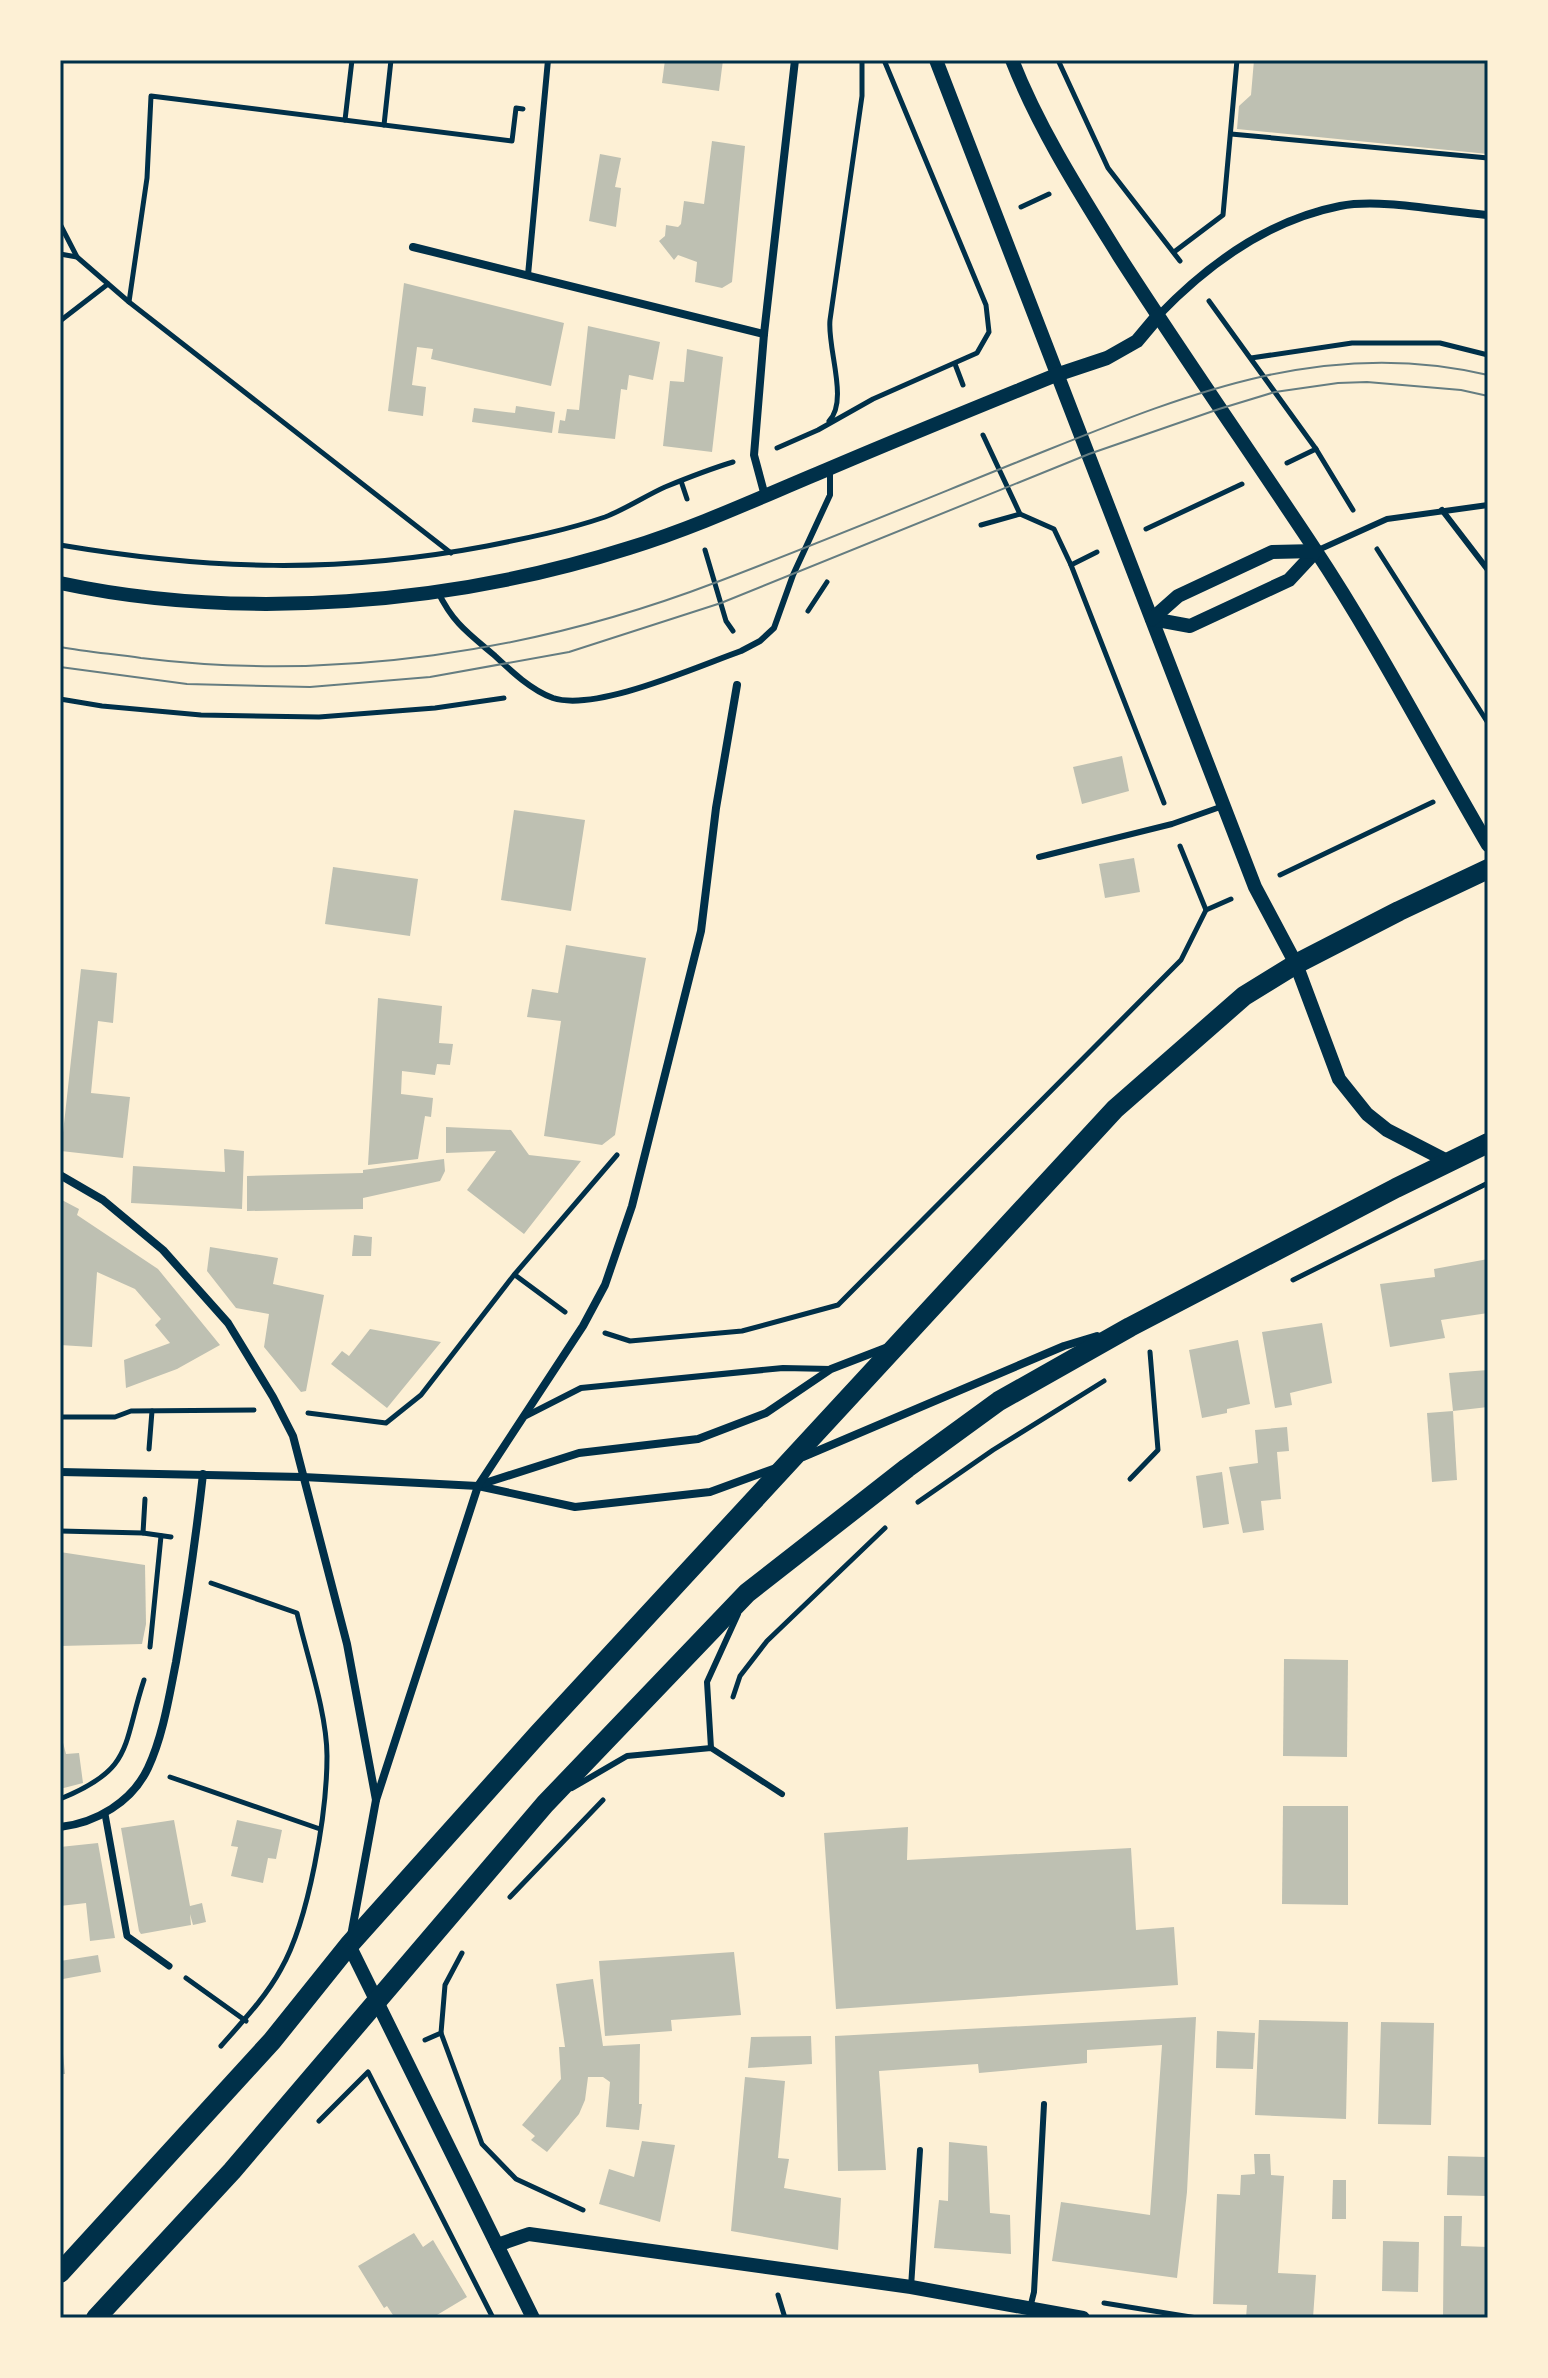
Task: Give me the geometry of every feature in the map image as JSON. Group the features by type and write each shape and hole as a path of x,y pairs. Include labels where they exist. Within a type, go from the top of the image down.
{"main road":[{"path":"60,2273 272,2041 349,1945 538,1734 1115,1109 1244,996 1296,964 1488,869"},
{"path":"96,2318 232,2171 545,1804 747,1593 907,1468 999,1401 1130,1327 1488,1143"}],"street":[{"path":"765,496 754,455 764,334 795,60"},
{"path":"936,60 1255,887 1296,964 1339,1079 1367,1114 1387,1130 1449,1162"},
{"path":"1012,60 1024,92 1073,183 1316,551 1418,719 1488,845"},
{"path":"60,583 96,591 207,602 319,602 438,592 557,568 630,548 696,525 1056,375 1107,358 1137,341 1158,316 1195,282 1255,236 1302,217 1342,206 1376,205 1488,215"},
{"path":"413,247 764,334"},
{"path":"1152,619 1178,596 1272,552 1316,551"},
{"path":"1152,619 1190,626 1289,580 1316,551"},
{"path":"533,2318 349,1945 376,1800 478,1486 583,1326 605,1285 632,1206 701,931 716,808 737,685"},
{"path":"60,1175 103,1200 163,1250 228,1323 293,1436 347,1644 376,1800"},
{"path":"60,1472 303,1477 478,1486 575,1507 710,1492 789,1463 1064,1346 1130,1327"},
{"path":"478,1486 579,1453 698,1439 766,1413 831,1369 904,1340"},
{"path":"60,1827 105,1814 131,1792 147,1769 167,1707 191,1576 203,1474"},
{"path":"105,1814 127,1936 169,1966"},
{"path":"497,2245 529,2234 911,2287 1083,2318"}],"lane":[{"path":"528,275 548,60"},
{"path":"438,592 450,616 528,684 553,698 578,702 606,699 741,651 760,641 774,628 793,575 830,495 830,468"},
{"path":"1316,551 1387,519 1488,505"},
{"path":"1442,510 1488,570"},
{"path":"1039,857 1172,824 1223,806"},
{"path":"523,1417 581,1388 783,1368 831,1369"},
{"path":"711,1748 707,1682 747,1593"},
{"path":"545,1804 627,1756 711,1748 782,1794"},
{"path":"1030,2309 1034,2292 1044,2104"},
{"path":"911,2287 920,2150"}],"path":[{"path":"345,120 352,60"},
{"path":"384,125 391,60"},
{"path":"825,425 834,417 838,404 829,327 862,96 862,60"},
{"path":"60,545 205,565 285,568 344,566 451,553 524,539 605,517 681,481 777,448 873,399 977,353 989,332 986,305 884,60"},
{"path":"1174,252 1223,215 1237,60"},
{"path":"129,302 147,178 151,96 512,141 516,108 543,110"},
{"path":"1231,134 1488,158"},
{"path":"957,239 1108,168"},
{"path":"60,224 77,257 129,302 451,553"},
{"path":"60,254 77,257"},
{"path":"60,321 108,284"},
{"path":"1251,358 1352,343 1440,343 1488,355"},
{"path":"972,410 1020,514"},
{"path":"1316,449 1488,723"},
{"path":"681,481 726,621 736,635 741,651"},
{"path":"1071,565 1206,910"},
{"path":"60,699 201,715 319,717 435,708 502,697 514,702"},
{"path":"630,1341 742,1331 838,1305 1181,960 1206,910 1456,790"},
{"path":"60,1417 115,1417 131,1411 279,1409 386,1423 421,1395 514,1275 622,1150"},
{"path":"1282,1286 1488,1183"},
{"path":"1137,1360 1163,1346"},
{"path":"1130,1479 1158,1450 1150,1352"},
{"path":"906,1511 993,1450 1111,1377"},
{"path":"707,1706 733,1700 740,1676 767,1641 894,1519"},
{"path":"150,1652 161,1536"},
{"path":"191,1576 297,1613 323,1722 327,1755 320,1829 303,1915 281,1970 213,2055"},
{"path":"60,1799 91,1786 114,1768 124,1751 145,1678"},
{"path":"147,1769 320,1829"},
{"path":"500,1907 606,1797"},
{"path":"463,1951 445,1985 441,2033 482,2144 516,2179 579,2210 595,2213"},
{"path":"169,1966 244,2020"},
{"path":"314,2126 368,2072 402,2050 441,2033"},
{"path":"368,2072 493,2318"},
{"path":"1091,2301 1197,2318"}],"building":[{"path":"665,60 723,60 719,91 662,83"},
{"path":"1254,60 1488,60 1488,154 1237,129 1239,106 1251,95"},
{"path":"712,141 745,146 732,282 722,288 695,282 697,262 678,255 674,260 659,241 665,236 666,225 678,227 681,224 684,201 704,204"},
{"path":"600,154 621,158 615,187 621,188 616,227 589,221"},
{"path":"404,283 564,323 551,386 431,359 433,349 417,347 412,385 426,387 423,416 388,411"},
{"path":"588,326 660,342 653,380 629,375 627,390 621,389 615,439 558,433 560,420 565,421 567,409 579,410"},
{"path":"687,349 723,357 712,452 663,446 670,381 684,382"},
{"path":"516,406 555,412 552,433 472,422 474,408 515,413"},
{"path":"1122,756 1129,791 1082,804 1073,767"},
{"path":"514,810 585,820 571,911 501,900"},
{"path":"1134,858 1140,892 1105,898 1099,864"},
{"path":"333,867 418,879 410,936 325,924"},
{"path":"566,945 646,958 615,1135 602,1145 544,1136 561,1021 527,1017 532,989 558,993"},
{"path":"81,969 117,973 113,1023 98,1021 91,1093 130,1097 123,1158 61,1151"},
{"path":"378,998 442,1006 439,1043 453,1044 450,1065 437,1064 435,1075 402,1071 401,1094 433,1098 431,1117 425,1116 418,1159 368,1165"},
{"path":"446,1127 511,1130 529,1155 581,1161 524,1234 467,1190 496,1151 446,1153"},
{"path":"224,1149 244,1151 242,1209 131,1203 133,1166 225,1172"},
{"path":"444,1159 445,1171 440,1181 363,1198 363,1209 247,1211 247,1176 363,1173 363,1170"},
{"path":"60,1199 79,1209 77,1215 158,1269 220,1345 177,1369 126,1388 124,1360 170,1343 155,1325 161,1319 135,1289 97,1272 92,1347 60,1345"},
{"path":"354,1235 372,1237 371,1256 352,1256"},
{"path":"210,1247 278,1258 273,1284 324,1295 306,1391 301,1392 264,1347 269,1314 236,1308 207,1271"},
{"path":"1488,1259 1488,1313 1441,1320 1445,1338 1390,1347 1380,1284 1435,1277 1434,1269"},
{"path":"1322,1323 1332,1383 1290,1393 1292,1405 1275,1408 1262,1332"},
{"path":"370,1329 441,1342 387,1408 331,1364 342,1351 349,1356"},
{"path":"1238,1340 1250,1404 1202,1418 1189,1350"},
{"path":"1488,1370 1488,1407 1453,1411 1449,1373"},
{"path":"1453,1411 1457,1480 1432,1482 1427,1413"},
{"path":"1287,1427 1289,1451 1277,1452 1281,1499 1261,1501 1264,1530 1243,1533 1229,1467 1258,1463 1255,1430"},
{"path":"1222,1472 1229,1524 1203,1528 1196,1476"},
{"path":"60,1552 145,1565 146,1624 142,1644 60,1646"},
{"path":"1284,1659 1348,1660 1347,1757 1283,1756"},
{"path":"60,1731 66,1754 79,1753 83,1783 60,1789"},
{"path":"1283,1806 1348,1806 1348,1905 1282,1904"},
{"path":"174,1820 190,1906 202,1903 206,1922 193,1925 190,1914 191,1925 141,1934 121,1828"},
{"path":"237,1820 282,1830 276,1859 268,1858 263,1883 231,1876 238,1847 231,1846"},
{"path":"908,1827 907,1860 1131,1848 1136,1930 1174,1927 1178,1985 836,2009 824,1833"},
{"path":"98,1843 115,1938 90,1941 86,1903 60,1906 60,1847"},
{"path":"734,1952 741,2015 671,2020 672,2031 605,2036 599,1961"},
{"path":"98,1955 101,1972 63,1979 60,1961"},
{"path":"593,1979 603,2046 640,2044 639,2104 642,2104 639,2130 606,2127 610,2082 603,2077 588,2077 585,2100 579,2114 547,2152 531,2140 535,2136 522,2125 561,2079 559,2047 565,2047 556,1984"},
{"path":"1196,2017 1187,2192 1177,2278 1052,2261 1061,2202 1150,2215 1162,2045 1087,2050 1087,2063 979,2073 978,2064 879,2071 886,2170 838,2171 835,2036"},
{"path":"1259,2020 1348,2022 1346,2119 1255,2115"},
{"path":"1381,2022 1434,2023 1431,2125 1378,2124"},
{"path":"1217,2031 1255,2033 1253,2069 1216,2068"},
{"path":"811,2036 812,2064 748,2068 751,2037"},
{"path":"62,2044 65,2074 60,2074"},
{"path":"745,2077 785,2081 778,2158 789,2159 784,2188 841,2198 838,2250 731,2231"},
{"path":"642,2141 675,2145 660,2222 599,2204 609,2169 634,2177"},
{"path":"949,2142 987,2146 990,2213 1010,2215 1011,2254 934,2248 939,2200 948,2201"},
{"path":"1254,2154 1270,2154 1271,2175 1284,2176 1278,2273 1316,2275 1313,2318 1246,2318 1247,2305 1213,2304 1217,2194 1240,2195 1241,2175 1255,2174"},
{"path":"1448,2156 1487,2157 1486,2196 1447,2195"},
{"path":"1333,2180 1346,2180 1346,2219 1332,2219"},
{"path":"1444,2216 1462,2216 1461,2246 1488,2247 1488,2318 1443,2318"},
{"path":"414,2233 423,2247 433,2240 467,2297 432,2318 395,2318 387,2306 384,2308 358,2266"},
{"path":"1383,2241 1419,2242 1418,2292 1382,2291"}],"tram line":[{"path":"60,647 141,658 288,666 361,663 506,643 577,627 717,582 1131,417 1246,380 1304,368 1364,363 1425,364 1488,375"},
{"path":"60,667 187,684 310,687 430,677 569,652 721,603 1089,454 1275,392 1367,382 1461,390 1488,396"}]}
